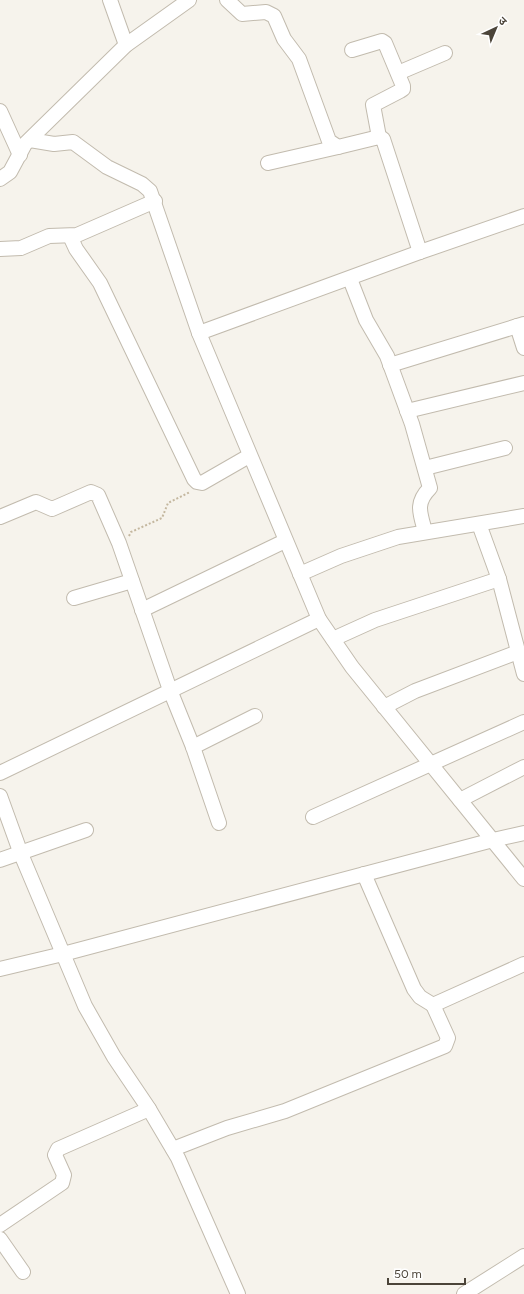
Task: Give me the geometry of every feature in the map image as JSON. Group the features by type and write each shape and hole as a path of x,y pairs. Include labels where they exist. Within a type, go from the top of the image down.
{"street":[{"path":"110,0 126,45"},
{"path":"0,179 10,172 30,140 126,45 190,0"},
{"path":"227,0 242,14 266,12 274,16 284,38 299,59 329,140 338,147"},
{"path":"352,50 382,41 385,43 398,73 403,89 376,103 372,107 379,137 386,143 420,252"},
{"path":"398,73 445,53"},
{"path":"0,111 20,155"},
{"path":"268,163 379,137"},
{"path":"30,140 54,144 73,142 112,170 147,187 155,201 199,333 249,456 319,619 352,667 524,879"},
{"path":"0,249 21,248 49,236 77,235 155,201"},
{"path":"199,333 350,279 420,252 524,216"},
{"path":"70,236 76,249 100,283 194,479 202,483 249,456"},
{"path":"350,279 366,320 390,365 407,411 425,468 430,488 423,495 419,506 425,531"},
{"path":"390,365 520,325 524,348"},
{"path":"407,411 524,384"},
{"path":"425,468 505,448"},
{"path":"0,517 36,502 52,509 94,492 98,495 122,552 170,690 193,747 219,823"},
{"path":"300,574 368,546 398,537 425,531 524,516"},
{"path":"479,524 499,579 524,674"},
{"path":"142,610 285,541"},
{"path":"333,639 376,620 499,579"},
{"path":"74,598 132,581"},
{"path":"0,773 319,619"},
{"path":"384,707 415,691 518,652"},
{"path":"193,747 255,716"},
{"path":"313,817 524,722"},
{"path":"460,800 524,767"},
{"path":"1,800 21,854 85,1006 114,1057 149,1109 173,1149 202,1209 238,1294"},
{"path":"0,860 21,854 86,830"},
{"path":"0,969 63,954 524,833"},
{"path":"173,1149 227,1128 285,1111 445,1046 448,1038 433,1005 420,997 414,989 364,874"},
{"path":"433,1005 524,964"},
{"path":"0,1225 62,1183 64,1176 55,1155 58,1149 149,1109"},
{"path":"0,1239 23,1272"},
{"path":"464,1294 524,1256"}],"path":[{"path":"122,552 131,532 162,518 168,503 194,490 198,482"}]}
